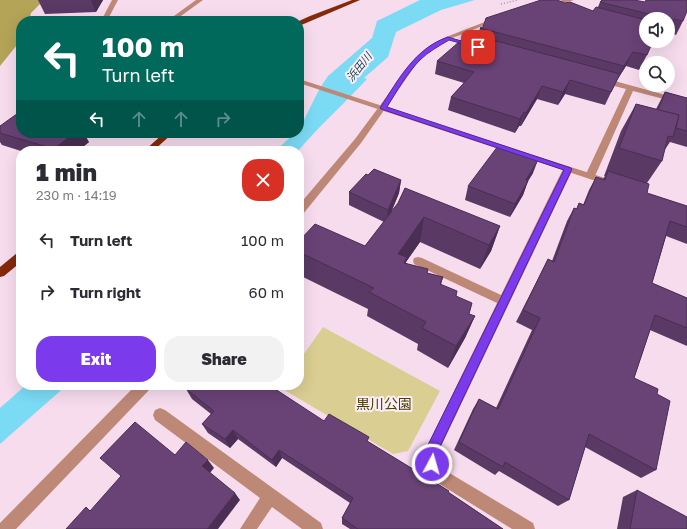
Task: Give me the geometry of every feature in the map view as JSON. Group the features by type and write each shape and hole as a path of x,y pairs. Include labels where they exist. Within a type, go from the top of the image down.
{"highway":[{"path":"304,22 356,0"},
{"path":"154,146 163,138"},
{"path":"0,273 16,260"}],"street":[{"path":"107,16 115,0"},
{"path":"177,16 200,0"},
{"path":"541,6 572,0"},
{"path":"304,206 358,141 380,107 418,58 432,47 448,38 505,17"},
{"path":"448,38 463,42"},
{"path":"592,77 687,103"},
{"path":"304,83 618,185"},
{"path":"590,176 630,88"},
{"path":"527,529 435,473 430,455 568,169"},
{"path":"418,261 504,301"},
{"path":"5,529 140,390"},
{"path":"160,415 315,529"},
{"path":"248,529 270,496"}],"green space":[{"name":"黒川公園","path":"323,327 440,391 408,451 393,454 286,391 304,390 304,354"}],"shaded area":[{"path":"0,0 43,0 31,13 30,16 16,16 16,46 0,66"}],"water":[{"name":"浜田川","path":"420,0 475,0 441,10 396,32 388,57 364,78 367,79 302,146 281,146 289,138 304,138 304,119 328,76 372,38 377,21"},
{"path":"20,390 61,390 0,444 0,408"}],"building":[{"path":"541,0 557,0 565,3 570,2 593,11 596,7 639,18 639,48 650,48 647,55 633,52 624,66 480,28 483,27 486,18"},
{"path":"602,0 634,0 645,2 646,0 687,0 687,11 683,21 675,19 675,12 641,12 600,2"},
{"path":"470,34 620,74 611,92 570,80 563,92 542,86 526,113 524,112 520,119 451,97 474,72 437,61"},
{"path":"665,92 687,98 687,131 676,128 679,115 658,110"},
{"path":"636,104 679,115 673,137 668,136 662,161 619,148"},
{"path":"16,115 16,138 0,133 0,126"},
{"path":"17,138 68,138 58,146 44,146"},
{"path":"498,146 538,160 526,180 528,181 515,204 468,186"},
{"path":"374,169 401,180 388,210 349,192 366,174 368,175"},
{"path":"608,171 649,184 647,193 687,206 687,227 670,221 652,283 687,298 687,328 655,315 634,378 658,389 657,394 670,401 656,470 589,434 569,500 505,462 503,467 459,442 479,399 498,409 540,318 523,310 548,259 554,262 574,208 577,209 579,203 584,205 596,177 605,180"},
{"path":"405,188 500,226 489,245 424,217 398,254 407,257 404,263 428,269 427,273 443,277 440,284 457,291 456,296 472,303 469,314 475,316 456,346 422,328 426,322 369,292 374,288 304,254 304,236 315,224 365,246 398,203"},
{"path":"187,390 277,390 324,421 329,414 369,437 367,441 449,491 448,492 503,529 358,529 342,518 353,498 279,450 272,460 233,430 225,439 202,424 214,411"},
{"path":"135,422 175,455 186,442 208,460 202,466 235,493 207,529 66,529 86,507 90,511 121,476 100,458"},
{"path":"637,490 687,517 687,529 630,529"}],"route":[{"path":"432,464 430,455 568,169 383,108 409,68 418,58 432,47 448,38 478,47"}]}
